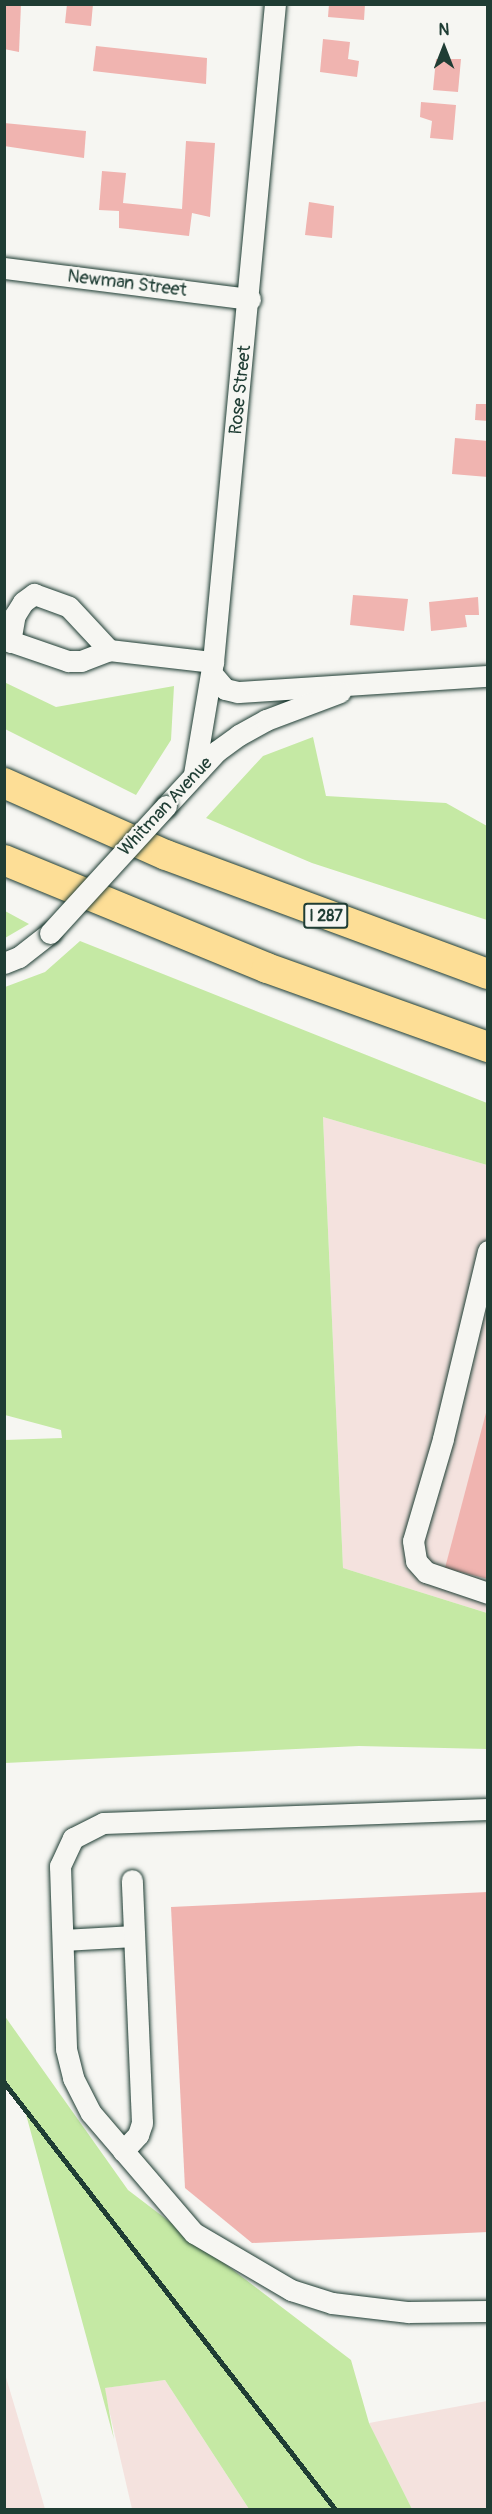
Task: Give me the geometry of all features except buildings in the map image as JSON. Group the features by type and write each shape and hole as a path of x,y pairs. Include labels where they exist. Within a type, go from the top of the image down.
{"highway":[{"name":"I 287","path":"4,783 166,855 488,974"},
{"path":"4,860 267,968 488,1047"}],"street":[{"name":"Rose Street","path":"195,774 212,668 250,299 275,4"},
{"name":"Newman Street","path":"4,268 250,299"},
{"path":"109,650 69,607 34,594 22,602 15,615 7,641 68,661 81,661 109,650 212,668"},
{"name":"Whitman Avenue","path":"212,668 225,689 238,692 328,685 352,687 488,676"},
{"name":"Whitman Avenue","path":"4,963 19,957 50,933 218,751 266,720 352,687"},
{"path":"488,1251 443,1439 413,1541 416,1561 426,1572 488,1593"},
{"path":"488,1809 103,1823 73,1838 60,1866 66,2049 73,2078 91,2113 194,2233 291,2290 332,2303 408,2312 488,2311"},
{"path":"123,2151 138,2135 142,2122 132,1880"},
{"path":"63,1940 134,1936"}],"shaded area":[{"path":"323,1117 487,1165 487,1613 343,1568"},
{"path":"5,2374 36,2478 45,2509 5,2509"},
{"path":"165,2380 249,2509 132,2509 104,2388"},
{"path":"487,2401 487,2509 412,2509 369,2423"}],"green space":[{"path":"4,682 56,707 174,686 171,740 136,795 5,729"},
{"path":"313,737 326,796 446,803 487,826 487,920 312,863 206,818 263,756"},
{"path":"5,911 29,924 5,938"},
{"path":"80,941 487,1103 487,1165 323,1117 343,1568 487,1613 487,1749 359,1746 5,1763 5,1440 62,1438 61,1430 5,1415 5,987 45,972"},
{"path":"4,2015 128,2190 351,2360 369,2423 412,2509 249,2509 165,2380 105,2388 114,2439 24,2107 5,2085"}],"railway":[{"path":"4,2082 336,2510"}]}
